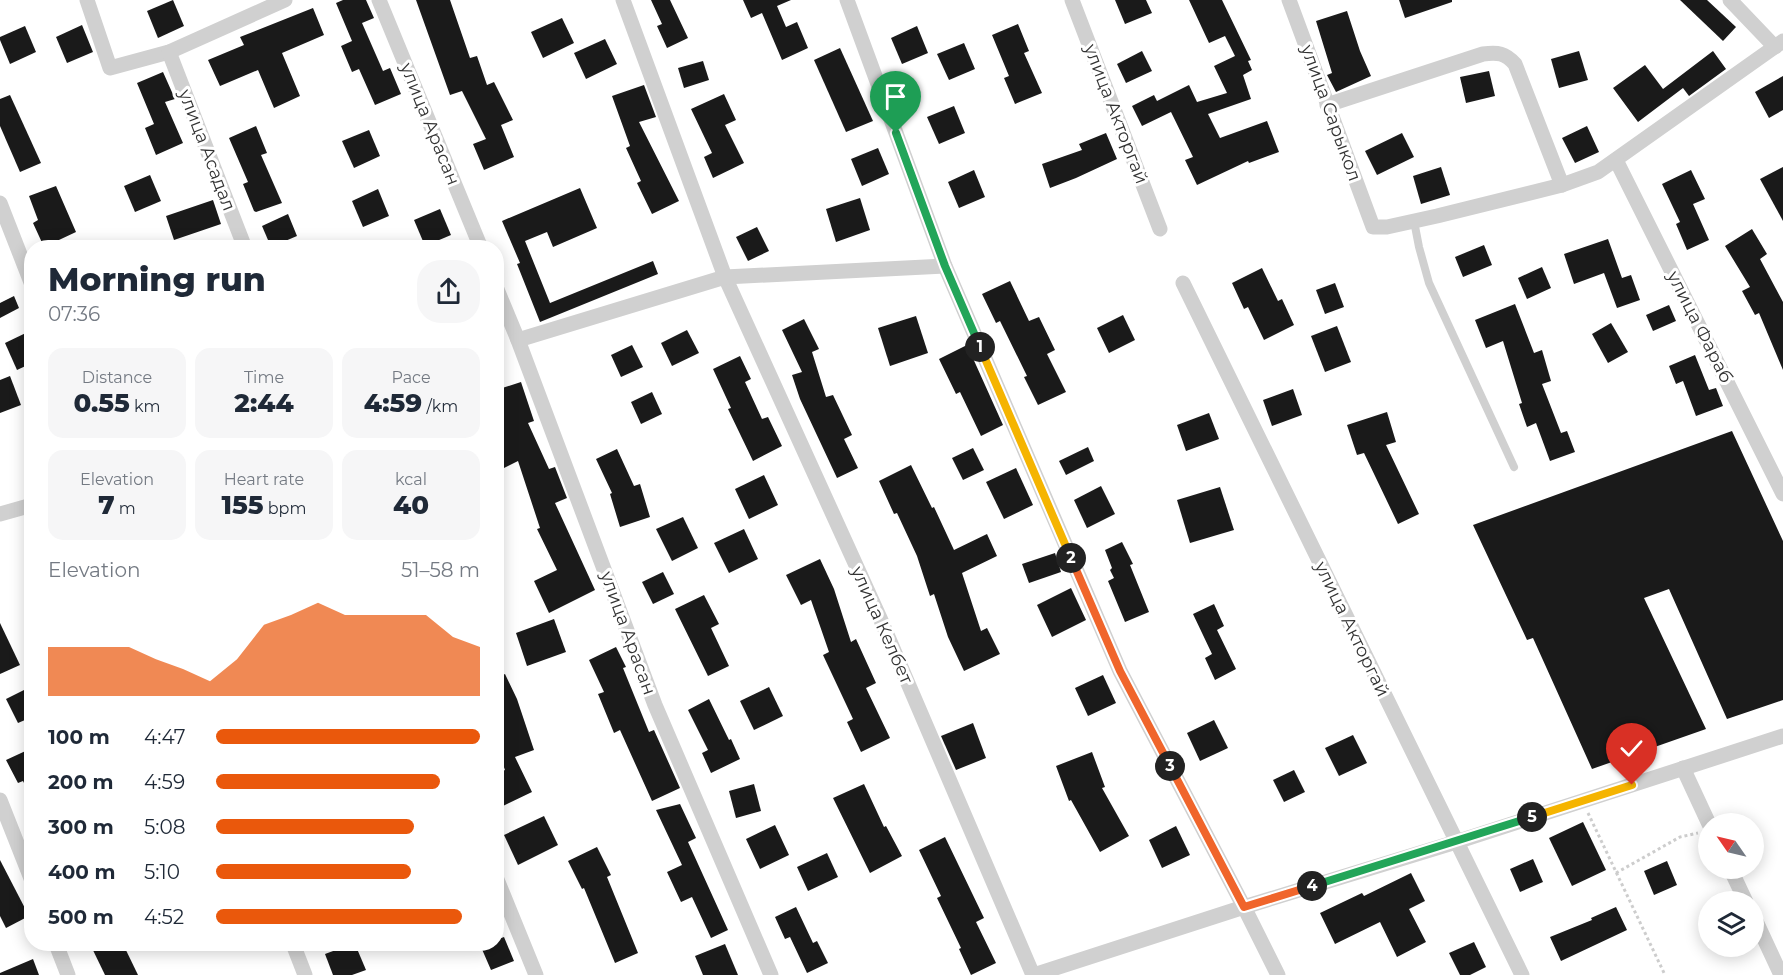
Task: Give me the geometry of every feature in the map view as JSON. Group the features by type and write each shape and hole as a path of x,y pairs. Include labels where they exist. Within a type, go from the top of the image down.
{"street":[{"path":"87,0 110,68 169,52 285,0"},
{"name":"улица Арасан","path":"379,0 478,240"},
{"name":"улица Келбет","path":"623,0 725,277 880,618 1033,975"},
{"path":"847,0 945,266 1120,671 1278,975"},
{"name":"улица Акторгай","path":"1072,0 1160,229"},
{"name":"улица Сарыкол","path":"1289,0 1373,227 1387,227 1414,221"},
{"path":"1414,221 1562,185 1598,172 1779,44 1730,0"},
{"name":"улица Асадал","path":"169,52 242,240"},
{"path":"1327,105 1484,54 1496,52 1506,55 1515,64 1562,185"},
{"name":"улица Фараб","path":"1616,160 1783,494"},
{"path":"0,203 24,264"},
{"path":"518,340 725,277 945,266"},
{"name":"улица Акторгай","path":"1182,283 1522,975"},
{"name":"улица Арасан","path":"504,306 655,705 771,975"},
{"path":"0,514 24,507"},
{"path":"1033,975 1783,736"},
{"path":"1683,768 1699,813"},
{"path":"0,800 24,861"},
{"path":"504,897 536,975"},
{"path":"1764,938 1781,975"},
{"path":"59,951 68,975"},
{"path":"296,951 305,975"}],"lane":[{"path":"1414,221 1429,283 1514,467"}],"path":[{"path":"1582,801 1665,975"},
{"path":"1616,873 1680,837 1698,830"}],"building":[{"path":"173,0 184,26 158,38 147,11"},
{"path":"343,0 366,0 374,18 362,23 383,71 390,68 401,94 375,105 359,69 352,72 341,46 352,41 336,3"},
{"path":"416,0 450,0 470,58 477,56 487,85 494,82 513,120 501,125 514,157 484,170 473,144 486,139 462,91 450,95"},
{"path":"651,0 670,0 688,38 667,48 657,26 662,24"},
{"path":"743,0 791,0 777,6 786,27 797,22 808,48 782,60 762,13 751,18"},
{"path":"1115,0 1146,0 1152,13 1125,24"},
{"path":"1189,0 1222,0 1251,60 1248,61 1252,70 1243,75 1251,99 1208,114 1220,138 1267,121 1279,152 1249,163 1248,161 1197,185 1185,160 1193,157 1171,112 1142,126 1132,106 1154,95 1157,101 1189,85 1197,102 1227,93 1214,66 1235,56 1225,36 1209,43"},
{"path":"1399,0 1452,0 1452,2 1405,18"},
{"path":"1680,0 1707,0 1736,27 1723,41"},
{"path":"313,8 324,35 282,53 300,96 274,108 258,70 220,86 208,60 244,45 240,37"},
{"path":"1347,11 1371,76 1336,92 1327,75 1332,73 1316,21"},
{"path":"562,18 574,43 543,58 531,32"},
{"path":"1018,24 1029,51 1024,53 1042,93 1015,104 1004,78 1009,76 992,35"},
{"path":"82,25 93,52 67,63 56,37"},
{"path":"25,26 36,52 10,64 0,37"},
{"path":"917,26 928,53 902,64 891,38"},
{"path":"605,39 617,64 586,79 574,53"},
{"path":"964,43 975,69 949,80 937,54"},
{"path":"840,48 873,121 846,132 814,60"},
{"path":"1142,51 1152,71 1126,83 1117,64"},
{"path":"1579,51 1588,80 1559,88 1551,59"},
{"path":"1713,51 1726,69 1689,96 1683,88 1638,122 1613,88 1645,65 1663,89"},
{"path":"703,61 709,80 684,88 678,68"},
{"path":"1489,71 1495,96 1466,103 1460,77"},
{"path":"163,72 175,99 165,102 183,143 156,155 145,128 154,124 137,83"},
{"path":"1783,76 1783,110 1769,118 1755,92"},
{"path":"644,85 656,117 639,122 679,201 652,214 637,183 641,181 626,148 630,146 612,96"},
{"path":"724,94 736,120 725,125 744,163 713,178 704,157 712,153 691,109"},
{"path":"10,95 41,163 20,172 0,126 0,99"},
{"path":"954,106 965,133 939,144 927,117"},
{"path":"256,126 267,153 261,155 282,203 256,212 243,184 248,182 229,138"},
{"path":"1587,126 1599,152 1575,163 1562,138"},
{"path":"369,130 380,156 354,168 342,141"},
{"path":"1106,133 1117,159 1050,188 1042,164 1082,150 1079,144"},
{"path":"1402,133 1414,157 1377,175 1365,151"},
{"path":"878,148 889,174 862,186 851,159"},
{"path":"1441,167 1450,195 1421,204 1413,176"},
{"path":"1783,167 1783,221 1760,179"},
{"path":"974,170 985,197 959,208 948,182"},
{"path":"1691,170 1705,199 1693,204 1709,240 1687,250 1676,224 1680,222 1662,184"},
{"path":"150,175 161,201 135,212 124,186"},
{"path":"56,186 76,232 59,240 41,240 33,223 38,220 29,196"},
{"path":"580,188 597,228 553,247 547,232 525,241 550,303 653,261 658,274 540,322 517,264 520,263 502,221"},
{"path":"378,189 389,216 363,227 352,201"},
{"path":"860,198 870,230 836,242 826,209"},
{"path":"213,200 221,224 174,240 166,216"},
{"path":"440,209 451,235 439,240 422,240 414,220"},
{"path":"288,214 297,236 288,240 268,240 262,226"},
{"path":"757,227 769,251 748,261 736,237"},
{"path":"1752,229 1767,254 1760,259 1783,302 1783,370 1759,313 1755,315 1742,291 1750,287 1725,246"},
{"path":"1608,239 1622,278 1631,275 1640,300 1617,308 1604,273 1574,284 1564,254"},
{"path":"1484,245 1492,265 1463,277 1455,257"},
{"path":"1542,267 1551,288 1527,299 1518,278"},
{"path":"1262,268 1278,301 1282,299 1294,325 1264,340 1248,307 1244,309 1232,283"},
{"path":"1010,281 1029,321 1039,317 1055,350 1047,354 1066,392 1038,405 1024,377 1027,376 1000,321 996,323 982,294"},
{"path":"1335,283 1344,307 1325,314 1316,290"},
{"path":"14,296 19,308 0,318 0,303"},
{"path":"1515,304 1534,353 1542,350 1551,381 1542,384 1561,433 1567,431 1575,452 1550,461 1536,423 1527,427 1503,341 1486,348 1475,320"},
{"path":"1669,305 1676,321 1653,331 1646,315"},
{"path":"1123,315 1135,340 1109,353 1097,328"},
{"path":"916,316 928,353 890,366 878,328"},
{"path":"804,319 819,349 812,352 826,397 833,395 852,435 844,439 858,468 837,478 800,399 792,375 802,372 782,330"},
{"path":"1611,323 1628,352 1608,363 1592,334"},
{"path":"1337,326 1351,362 1325,372 1311,336"},
{"path":"687,330 699,353 672,366 661,343"},
{"path":"24,334 24,367 17,370 5,343"},
{"path":"632,345 643,367 621,377 611,355"},
{"path":"967,345 1003,425 981,436 960,392 956,394 939,359"},
{"path":"1695,355 1709,390 1716,388 1723,406 1696,416 1683,381 1676,384 1669,366"},
{"path":"740,356 751,379 745,382 762,419 768,417 782,446 753,461 728,409 731,408 713,369"},
{"path":"10,376 21,405 0,413 0,380"},
{"path":"521,382 534,421 528,423 549,469 555,467 567,498 555,503 595,590 549,613 534,581 557,570 537,529 540,528 518,461 504,468 504,387"},
{"path":"1293,389 1302,415 1272,426 1263,400"},
{"path":"652,392 662,414 641,424 631,402"},
{"path":"1387,412 1396,442 1386,445 1419,514 1398,524 1364,453 1357,455 1347,425"},
{"path":"1209,413 1219,439 1186,451 1177,425"},
{"path":"1732,431 1783,541 1783,700 1727,719 1669,589 1644,598 1706,729 1592,769 1533,638 1527,640 1473,525"},
{"path":"1088,447 1094,461 1066,475 1059,461"},
{"path":"973,448 984,470 963,480 952,458"},
{"path":"617,449 634,486 640,484 650,517 620,527 610,494 612,493 596,459"},
{"path":"911,465 954,550 987,534 997,556 962,573 981,631 987,628 1000,654 964,671 948,637 934,594 930,596 917,556 879,481"},
{"path":"1016,468 1033,505 1004,519 986,482"},
{"path":"764,475 778,505 749,519 735,489"},
{"path":"1101,486 1115,514 1087,528 1074,500"},
{"path":"1220,487 1234,530 1190,543 1177,500"},
{"path":"683,517 698,548 672,561 656,529"},
{"path":"744,529 758,559 729,573 714,543"},
{"path":"1122,542 1133,564 1130,565 1149,612 1125,622 1108,581 1114,578 1105,550"},
{"path":"1055,553 1061,572 1029,583 1022,564"},
{"path":"820,559 834,589 851,642 856,639 876,683 866,688 890,738 861,752 847,722 853,719 823,655 829,652 811,600 801,605 786,575"},
{"path":"663,572 674,594 653,604 642,582"},
{"path":"1071,588 1086,620 1052,637 1037,605"},
{"path":"704,595 719,624 711,628 729,666 708,676 675,609"},
{"path":"1214,604 1224,626 1217,630 1236,669 1215,680 1205,658 1212,654 1193,614"},
{"path":"554,619 566,652 527,666 516,633"},
{"path":"0,623 20,665 0,674"},
{"path":"616,647 626,667 623,668 649,732 654,730 680,788 652,801 620,730 614,733 598,694 604,692 589,660"},
{"path":"504,674 517,699 534,750 515,757 532,792 504,806 505,770"},
{"path":"1103,675 1116,703 1088,716 1075,688"},
{"path":"769,687 783,716 754,730 740,701"},
{"path":"24,690 24,720 18,723 6,699"},
{"path":"709,699 740,759 711,773 702,753 708,750 688,710"},
{"path":"1214,720 1228,748 1200,761 1187,733"},
{"path":"973,723 986,758 956,770 941,736"},
{"path":"1353,735 1367,763 1339,776 1325,748"},
{"path":"24,752 24,783 23,781 18,783 6,760"},
{"path":"1092,752 1105,787 1102,788 1129,836 1100,852 1071,800 1069,801 1056,766"},
{"path":"1294,770 1305,792 1284,802 1273,780"},
{"path":"754,784 761,811 736,818 729,791"},
{"path":"864,784 884,827 886,826 902,856 870,873 833,798"},
{"path":"680,804 696,838 688,842 728,930 711,938 692,897 681,902 667,872 682,865 656,810"},
{"path":"544,816 558,845 518,865 504,835"},
{"path":"1583,822 1606,870 1572,886 1549,838"},
{"path":"775,825 789,855 760,869 746,839"},
{"path":"1176,826 1190,855 1162,868 1149,840"},
{"path":"945,837 984,918 976,922 996,963 971,975 937,898 941,896 919,850"},
{"path":"597,847 611,875 607,877 638,953 615,963 584,888 582,889 568,861"},
{"path":"827,853 838,877 808,891 797,867"},
{"path":"1533,859 1543,882 1520,892 1510,869"},
{"path":"0,860 24,906 24,919 6,928 0,916"},
{"path":"1667,861 1677,885 1654,895 1644,871"},
{"path":"1411,873 1425,901 1409,909 1426,942 1397,957 1380,922 1335,944 1320,913 1362,893 1364,896"},
{"path":"796,907 813,943 817,941 828,963 807,973 790,937 785,939 775,917"},
{"path":"1616,907 1627,930 1561,961 1550,937 1592,920 1591,918"},
{"path":"504,937 514,961 491,970 483,951 504,951"},
{"path":"1474,942 1486,967 1470,975 1460,975 1449,953"},
{"path":"725,944 738,975 703,975 695,956"},
{"path":"93,951 126,951 138,975 105,975"},
{"path":"333,951 358,951 366,970 352,975 333,975 325,954"},
{"path":"33,959 39,975 0,975 0,973"}],"route":[{"path":"896,133 945,266 1120,671 1244,907 1632,785"}]}
